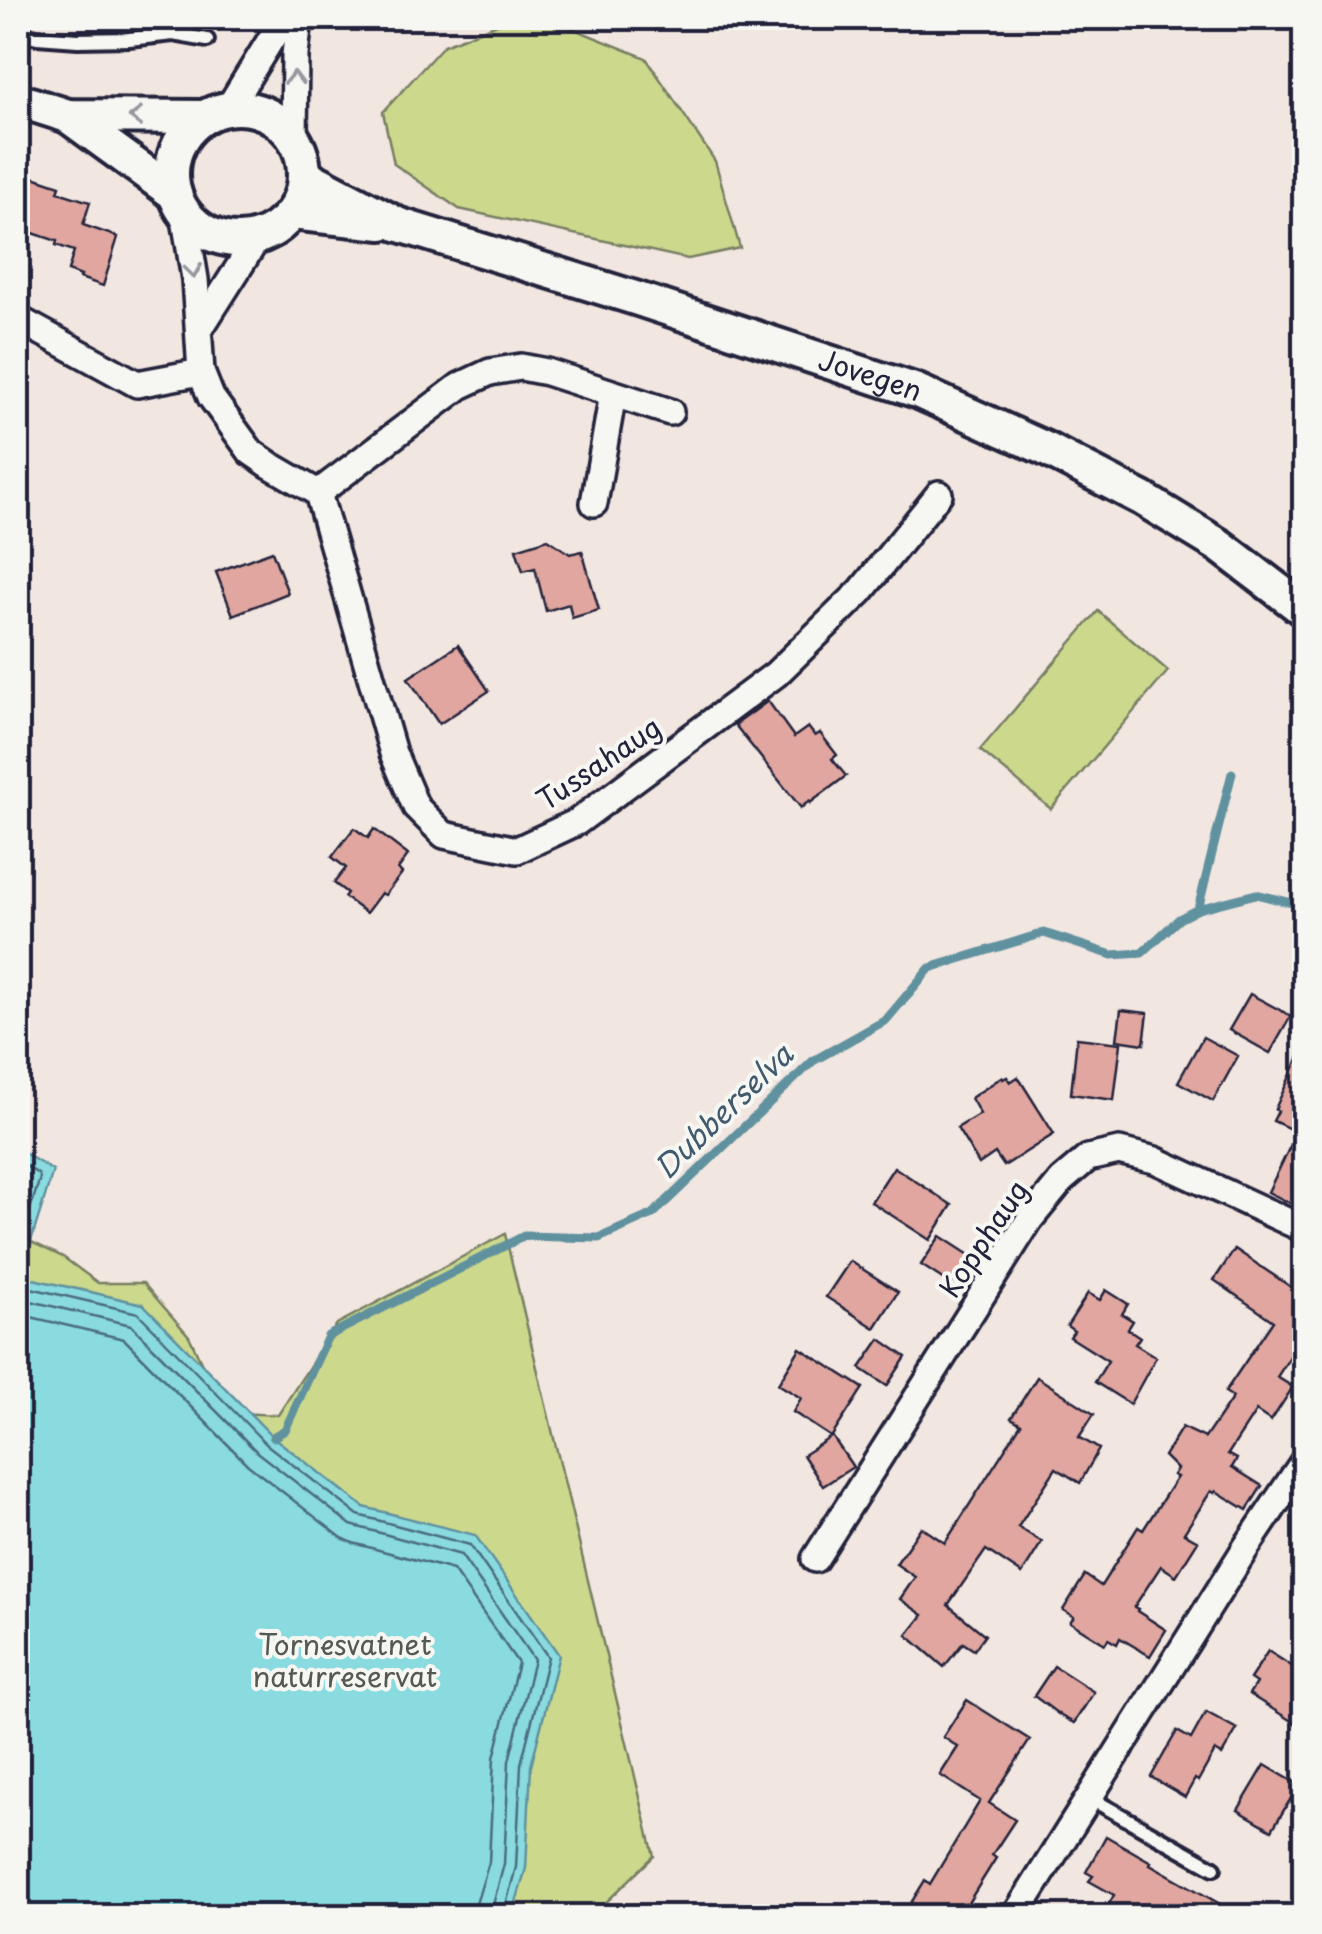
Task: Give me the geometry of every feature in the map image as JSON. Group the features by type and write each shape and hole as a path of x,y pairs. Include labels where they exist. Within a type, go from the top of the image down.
{"street":[{"path":"284,18 216,113 187,131 176,150 171,172 195,278 201,372 211,397 251,452 318,493 460,386 490,372 520,367 670,412"},
{"path":"294,139 299,18"},
{"path":"18,100 68,116 216,113 247,108 265,114 281,124 302,156 301,195 292,213 277,228 258,238 238,241 217,237 198,228 179,203 68,116"},
{"name":"Jovegen","path":"304,175 397,224 917,392 1046,449 1142,498 1220,546 1304,610"},
{"name":"Jovegen","path":"292,213 397,224"},
{"path":"199,330 258,238"},
{"path":"18,319 137,384 201,372"},
{"path":"594,503 613,394"},
{"name":"Tussahaug","path":"318,493 393,752 416,807 444,836 517,850 577,822 776,674 861,591 939,494"},
{"name":"Kopphaug","path":"815,1559 1030,1220 1062,1180 1088,1158 1120,1151 1156,1160 1304,1229"},
{"path":"1016,1916 1304,1461"}],"lane":[{"path":"18,33 78,40 174,34 208,40"},
{"path":"1088,1797 1214,1868"}],"green space":[{"path":"512,18 547,18 646,58 715,161 740,248 688,259 459,209 394,164 383,112 444,45"},
{"path":"1098,611 1168,671 1051,809 980,750"},
{"name":"Tornesvatnet naturreservat","path":"18,1233 63,1257 98,1283 143,1283 189,1336 210,1381 238,1413 278,1415 337,1324 505,1234 654,1856 592,1916 18,1916"}],"water":[{"name":"Tornesvatnet naturreservat","path":"18,1149 53,1171 20,1276 143,1304 273,1437 364,1507 475,1535 559,1655 531,1766 526,1868 512,1916 18,1916"}],"building":[{"path":"18,172 60,186 58,192 90,202 83,225 118,237 103,286 68,271 74,251 18,228"},
{"path":"548,539 570,554 582,551 599,610 572,618 569,604 546,611 535,568 523,571 516,549"},
{"path":"272,551 288,593 233,615 216,572"},
{"path":"458,645 489,691 439,724 408,678"},
{"path":"768,701 794,737 808,727 815,736 820,733 837,755 832,759 846,776 801,808 735,725"},
{"path":"354,828 368,838 374,829 408,855 398,869 402,873 366,913 344,897 347,893 334,883 346,868 332,857"},
{"path":"1250,994 1291,1016 1270,1053 1229,1030"},
{"path":"1121,1010 1148,1013 1144,1044 1117,1040"},
{"path":"1203,1037 1238,1056 1213,1101 1178,1082"},
{"path":"1077,1038 1121,1043 1114,1100 1071,1094"},
{"path":"1304,1046 1304,1210 1268,1192 1297,1132 1273,1121"},
{"path":"1002,1077 1010,1082 1018,1077 1054,1134 1004,1166 995,1153 979,1164 957,1128 980,1114 971,1098"},
{"path":"894,1167 952,1205 930,1240 871,1202"},
{"path":"940,1236 971,1256 952,1285 921,1265"},
{"path":"1235,1249 1304,1296 1304,1335 1277,1377 1293,1387 1271,1421 1256,1411 1228,1454 1237,1459 1232,1467 1262,1486 1247,1510 1211,1491 1184,1533 1198,1541 1176,1576 1161,1566 1134,1607 1166,1630 1150,1656 1120,1638 1117,1644 1108,1639 1105,1644 1070,1622 1074,1617 1063,1610 1085,1575 1101,1586 1138,1527 1143,1530 1177,1477 1173,1475 1177,1469 1164,1456 1182,1427 1205,1438 1233,1397 1225,1392 1273,1321 1214,1280"},
{"path":"850,1261 898,1292 875,1328 826,1297"},
{"path":"1106,1290 1128,1304 1122,1314 1133,1321 1128,1329 1140,1337 1135,1344 1156,1357 1130,1404 1095,1382 1108,1361 1070,1337 1074,1331 1067,1326 1088,1293 1100,1300"},
{"path":"880,1339 906,1357 887,1386 860,1368"},
{"path":"800,1348 863,1388 832,1436 853,1467 823,1486 803,1455 831,1437 793,1412 801,1398 778,1384"},
{"path":"1037,1377 1094,1414 1079,1437 1099,1449 1080,1483 1056,1468 1018,1527 1042,1542 1022,1574 986,1550 948,1605 985,1635 974,1650 963,1643 944,1667 907,1635 923,1615 900,1599 915,1577 896,1564 921,1527 945,1543 1021,1424 1011,1418"},
{"path":"1268,1651 1304,1674 1304,1729 1249,1694 1256,1683 1250,1679"},
{"path":"1054,1666 1094,1692 1074,1723 1034,1696"},
{"path":"967,1700 1030,1740 989,1803 1015,1820 960,1916 903,1916 925,1880 930,1884 980,1801 940,1775 958,1747 943,1737"},
{"path":"1206,1712 1237,1729 1222,1755 1215,1751 1185,1797 1151,1777 1177,1731 1191,1739"},
{"path":"1265,1765 1299,1785 1272,1830 1238,1810"},
{"path":"1106,1836 1241,1916 1102,1916 1114,1895 1089,1881 1093,1876 1086,1872"}],"waterway":[{"path":"1198,909 1232,773"},
{"name":"Dubberselva","path":"273,1437 285,1430 328,1336 524,1236 599,1238 653,1214 813,1061 886,1020 930,968 1044,933 1112,955 1142,953 1179,919 1198,909 1256,894 1304,906"}]}
